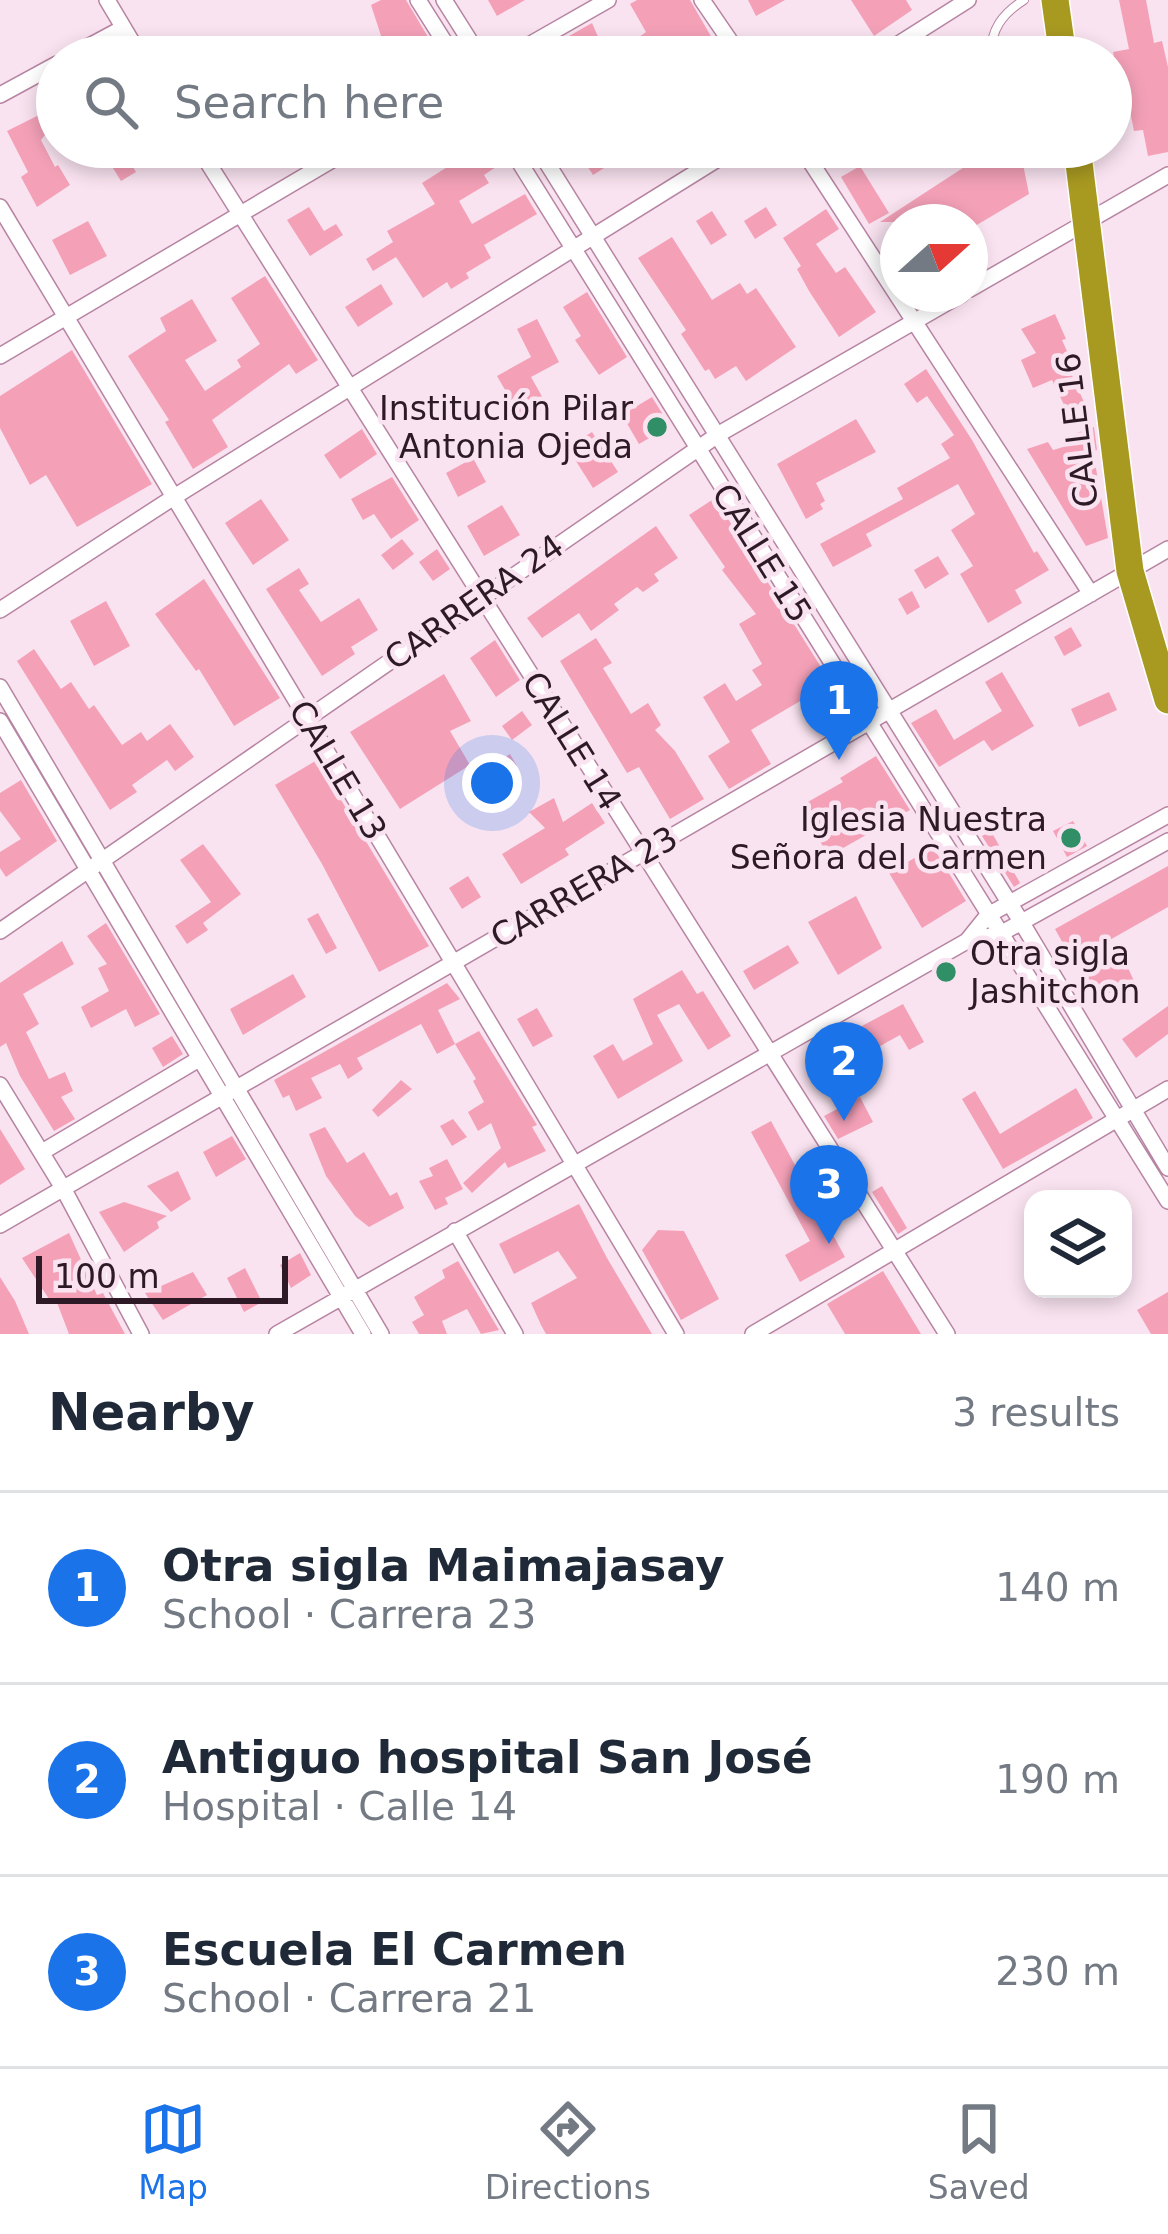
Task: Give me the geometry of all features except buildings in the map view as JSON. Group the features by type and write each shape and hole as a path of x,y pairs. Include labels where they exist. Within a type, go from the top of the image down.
{"highway":[{"path":"1054,0 1060,36"},
{"name":"CALLE 16","path":"1080,168 1130,571 1168,700"}],"street":[{"path":"107,0 128,36"},
{"path":"418,0 441,36"},
{"path":"444,0 467,36"},
{"path":"545,36 608,0"},
{"path":"702,0 727,36"},
{"path":"911,36 968,0"},
{"path":"108,36 123,28"},
{"path":"0,95 36,75"},
{"name":"CALLE 14","path":"211,168 946,1334"},
{"path":"0,356 318,168"},
{"name":"CALLE 15","path":"523,168 1000,934 1123,1115 1168,1168"},
{"name":"CALLE 15","path":"550,168 1022,923 1168,1201"},
{"path":"0,610 704,168"},
{"path":"814,168 1090,594"},
{"path":"988,279 1168,175"},
{"name":"CALLE 13","path":"0,207 676,1334"},
{"name":"CARRERA 24","path":"0,931 719,434 930,312"},
{"name":"CARRERA 23","path":"0,1225 1168,549"},
{"path":"0,687 199,1060 229,1092"},
{"path":"0,722 95,865 347,1293 363,1334"},
{"path":"967,941 988,915 1168,815"},
{"path":"277,1334 967,941 1000,934 1168,841"},
{"path":"42,1152 199,1060"},
{"path":"0,1085 141,1334"},
{"path":"753,1334 1168,1089"},
{"path":"455,1231 515,1334"},
{"path":"347,1293 381,1334"}],"lane":[{"path":"992,36 1005,12 1024,0"}],"place":[{"name":"Institución Pilar Antonia Ojeda","path":"657,427"},
{"name":"Otra sigla Maimajasay","path":"839,760"},
{"name":"Iglesia Nuestra Señora del Carmen","path":"1071,838"},
{"name":"Otra sigla Jashitchon","path":"946,972"},
{"name":"Antiguo hospital San José","path":"844,1121"},
{"name":"Escuela El Carmen","path":"829,1244"}]}
